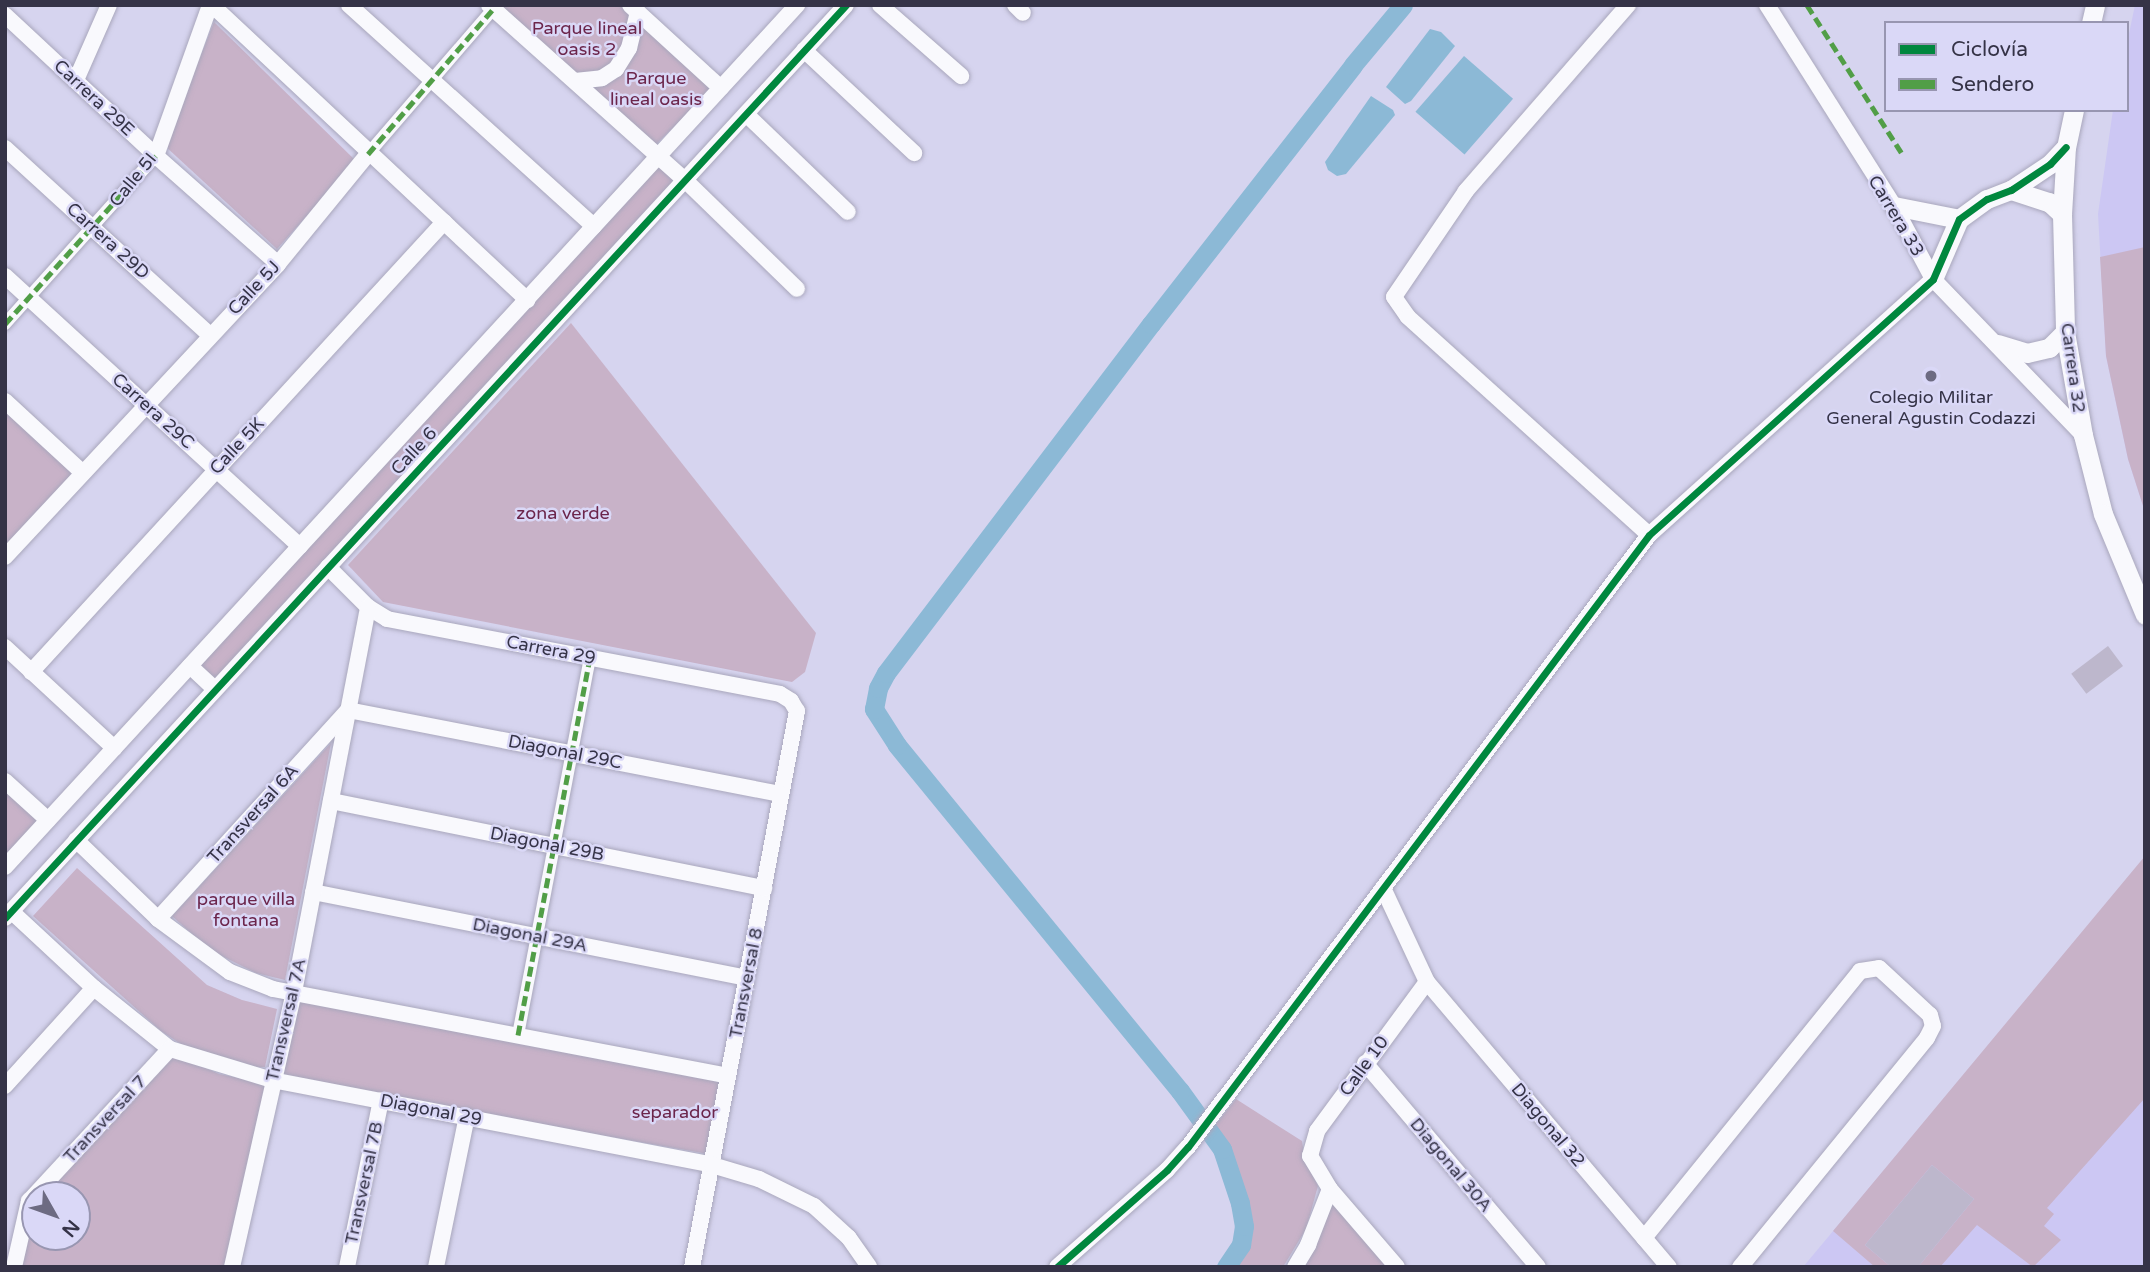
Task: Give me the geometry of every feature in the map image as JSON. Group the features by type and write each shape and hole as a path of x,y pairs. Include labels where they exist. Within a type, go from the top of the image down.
{"street":[{"path":"76,80 108,5"},
{"path":"211,5 527,300"},
{"name":"Calle 5I","path":"5,324 156,156 211,5"},
{"path":"349,5 594,226"},
{"name":"Calle 6","path":"8,915 846,5"},
{"path":"880,5 961,76"},
{"path":"1628,5 1466,191 1394,297 1408,317 1649,535"},
{"name":"Carrera 33","path":"1767,5 1894,206 1933,279 2083,435"},
{"path":"491,7 685,180 797,289"},
{"name":"Calle 5J","path":"5,557 278,264 491,7"},
{"name":"Calle 6","path":"5,867 793,7"},
{"path":"634,9 721,88"},
{"path":"575,82 601,78 617,69 629,48 634,9"},
{"name":"Carrera 29E","path":"10,13 156,156 278,264"},
{"path":"804,50 914,153"},
{"name":"Carrera 32","path":"2074,112 2066,147 2062,214 2065,332 2083,435 2104,514 2145,615"},
{"path":"746,114 848,212"},
{"path":"1057,1267 1167,1170 1188,1147 1649,535 1933,279 1959,219 1987,199 2011,191 2050,164 2066,147"},
{"name":"Carrera 29D","path":"5,148 210,335"},
{"path":"2011,191 2049,202 2062,214"},
{"path":"1894,206 1959,219"},
{"name":"Calle 5K","path":"31,672 444,222"},
{"name":"Carrera 29C","path":"5,276 300,546"},
{"path":"1998,344 2027,353 2049,348 2065,332"},
{"path":"5,401 83,472"},
{"name":"Carrera 29","path":"328,567 368,607 387,619 780,694 791,701"},
{"name":"Transversal 7A","path":"232,1267 272,1080 294,992 368,607"},
{"path":"5,647 114,748"},
{"path":"518,1035 590,657"},
{"path":"190,666 215,689"},
{"name":"Transversal 8","path":"692,1267 797,711 791,701"},
{"name":"Diagonal 29C","path":"348,710 781,794"},
{"name":"Transversal 6A","path":"158,919 348,710"},
{"path":"5,781 48,820"},
{"name":"Diagonal 29B","path":"331,801 764,888"},
{"path":"76,840 158,919 230,972 273,989 728,1076"},
{"name":"Diagonal 32","path":"1383,888 1427,982 1668,1267"},
{"name":"Diagonal 29A","path":"313,892 747,978"},
{"name":"Diagonal 29","path":"8,915 170,1049 272,1080 712,1165 759,1179 814,1206 849,1238 869,1267"},
{"path":"1644,1238 1860,971 1870,967 1879,968 1930,1015 1933,1026 1927,1038 1740,1267"},
{"name":"Calle 10","path":"1330,1189 1310,1156 1317,1131 1427,982"},
{"path":"5,1086 94,988"},
{"name":"Transversal 7","path":"12,1262 29,1201 170,1049"},
{"name":"Diagonal 30A","path":"1365,1063 1538,1267"},
{"name":"Transversal 7B","path":"346,1267 381,1100"},
{"path":"436,1267 467,1116"},
{"path":"1295,1267 1308,1245 1330,1189 1396,1267"}],"shaded area":[{"path":"2135,5 2145,5 2145,512 2128,459 2106,356 2098,214 2113,112 2129,112 2129,34"},
{"path":"2145,857 2145,1267 1803,1267 1983,1052"}],"green space":[{"name":"Parque lineal oasis 2","path":"499,5 625,5 632,12 619,59 605,71 575,76"},
{"name":"Parque lineal oasis","path":"640,17 715,87 653,147 583,84 604,82"},
{"path":"214,22 356,161 277,249 165,146"},
{"path":"653,151 685,180 215,689 190,666"},
{"path":"2145,247 2145,512 2128,459 2106,356 2100,257"},
{"name":"zona verde","path":"571,323 816,633 805,672 792,682 383,602 348,565"},
{"path":"5,401 83,473 5,557"},
{"name":"parque villa fontana","path":"331,743 285,980 256,973 210,950 172,916"},
{"path":"5,781 48,820 5,867"},
{"path":"2145,856 2145,1098 2047,1208 2054,1214 2044,1226 2061,1240 2033,1267 1977,1225 1940,1267 1918,1267 1974,1199 1932,1165 1865,1245 1891,1267 1875,1267 1833,1231"},
{"path":"77,868 207,985 242,1000 277,1009 265,1067 248,1067 213,1057 181,1044 161,1031 33,916"},
{"name":"separador","path":"296,997 728,1073 714,1155 282,1079"},
{"path":"172,1053 219,1074 269,1084 228,1267 20,1267 24,1251 91,1251 91,1181 55,1181"},
{"path":"1236,1099 1302,1141 1305,1160 1318,1186 1306,1229 1283,1267 1227,1267 1241,1245 1248,1226 1245,1206 1227,1149 1213,1128"},
{"path":"1330,1189 1397,1267 1295,1267"}],"water":[{"path":"1430,29 1441,32 1455,46 1411,101 1405,104 1386,87"},
{"path":"1464,56 1513,99 1465,154 1415,112"},
{"path":"1371,96 1393,110 1395,115 1346,174 1337,176 1328,170 1325,162"}],"building":[{"path":"2108,646 2123,666 2086,694 2071,674"},
{"path":"1932,1165 1974,1199 1918,1267 1891,1267 1865,1245"}],"waterway":[{"path":"1226,1267 1241,1245 1244,1226 1240,1203 1222,1149 1180,1091 897,745 874,709 878,688 886,673 1151,324 1403,5"}],"marked path":[{"path":"1807,5 1903,155"},
{"path":"368,154 493,9"},
{"path":"5,324 156,156"},
{"path":"518,1035 590,657"}],"cycle path":[{"path":"5,918 846,5"},
{"path":"1057,1267 1167,1170 1188,1147 1649,535 1933,279 1959,219 1987,199 2011,190 2050,164 2066,147"}],"place":[{"name":"Colegio Militar General Agustin Codazzi","path":"1931,376"}]}
